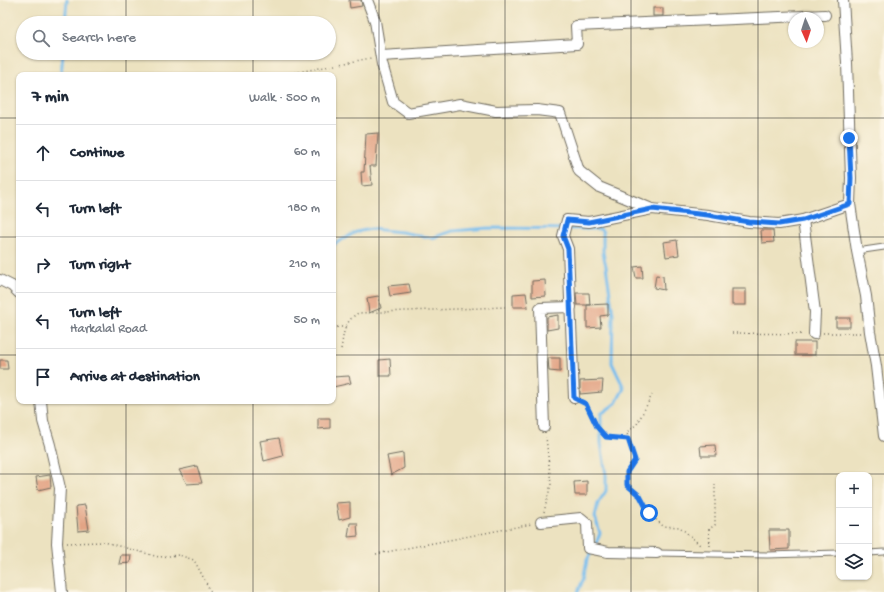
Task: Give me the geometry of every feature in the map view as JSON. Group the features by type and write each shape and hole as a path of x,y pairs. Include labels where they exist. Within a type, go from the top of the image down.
{"street":[{"path":"367,0 375,20 381,56 393,102 408,113 460,104 496,112 537,110 560,113 579,171 599,187 652,209 708,215 749,222 779,224 803,220 850,204"},
{"path":"843,0 851,178 850,204 866,296 884,436"},
{"path":"381,56 577,44 576,26 825,15"},
{"path":"574,398 568,249 563,236 567,220 589,222 652,209"},
{"path":"803,220 815,312 814,334"},
{"path":"0,280 12,286 16,290"},
{"path":"544,427 540,308 571,307"},
{"path":"41,404 43,421 60,488 58,543 62,592"},
{"path":"541,522 581,518 587,523 588,548 608,552 657,553"}],"lane":[{"path":"857,251 884,247"},
{"path":"872,553 884,552"},
{"path":"657,553 767,555 836,553"}],"path":[{"path":"298,72 381,56"},
{"path":"341,349 344,331 350,318 358,313 505,307"},
{"path":"336,327 346,327"},
{"path":"732,333 814,334 870,332"},
{"path":"652,395 637,424 627,432 635,460 627,472 627,485 640,496 649,513 663,526 680,527 710,554"},
{"path":"574,398 586,404 597,427 606,437 628,439"},
{"path":"376,554 541,522 551,484 544,427"},
{"path":"710,554 709,529 715,525 715,483"},
{"path":"58,543 104,542 159,557 179,555 194,560 211,592"}],"building":[{"path":"349,0 361,0 362,6 350,8"},
{"path":"653,8 663,8 663,16 653,16"},
{"path":"378,133 376,166 370,166 372,185 362,186 361,172 364,172 366,134"},
{"path":"761,230 773,230 774,242 762,243"},
{"path":"677,240 679,255 666,257 664,242"},
{"path":"642,266 643,278 636,278 634,267"},
{"path":"656,275 663,276 664,290 654,288"},
{"path":"545,280 546,296 532,297 532,281"},
{"path":"409,284 411,293 390,296 388,286"},
{"path":"732,289 746,289 746,305 732,305"},
{"path":"526,293 528,307 513,307 513,294"},
{"path":"576,293 589,293 590,305 577,305"},
{"path":"378,296 381,308 369,313 367,298"},
{"path":"608,304 608,315 600,316 601,327 587,328 587,305"},
{"path":"558,315 558,328 547,330 547,317"},
{"path":"836,318 850,318 850,327 836,327"},
{"path":"795,342 815,342 815,355 795,355"},
{"path":"548,358 560,358 560,372 549,371"},
{"path":"390,359 391,376 379,376 379,360"},
{"path":"0,360 7,360 8,369 0,369"},
{"path":"349,376 351,383 336,386 336,377"},
{"path":"603,380 602,392 580,394 580,381"},
{"path":"318,418 330,418 330,428 318,429"},
{"path":"279,438 283,456 264,461 260,441"},
{"path":"715,445 716,456 701,456 700,446"},
{"path":"403,453 404,468 391,475 387,456"},
{"path":"197,466 202,483 187,484 179,470"},
{"path":"50,475 51,487 38,490 36,477"},
{"path":"587,481 587,495 575,495 574,482"},
{"path":"350,502 350,517 339,520 336,503"},
{"path":"85,505 89,530 78,531 76,506"},
{"path":"350,523 357,523 358,536 348,537"},
{"path":"769,530 789,530 789,549 770,550"},
{"path":"121,555 131,555 130,563 119,564"}],"waterway":[{"path":"66,16 67,0"},
{"path":"61,72 62,60"},
{"path":"336,243 356,232 371,229 402,232 432,238 452,231 488,228 600,229 603,232 603,253 613,314 612,363 624,388 616,403 601,414 601,443 606,475 606,491 598,503 595,517 600,533 587,560 583,580 578,592"}],"route":[{"path":"649,513 640,496 627,485 627,472 635,460 628,439 606,437 597,427 586,404 574,398 568,249 563,236 567,220 589,222 652,209 708,215 749,222 779,224 803,220 850,204 851,178 849,138"}]}
